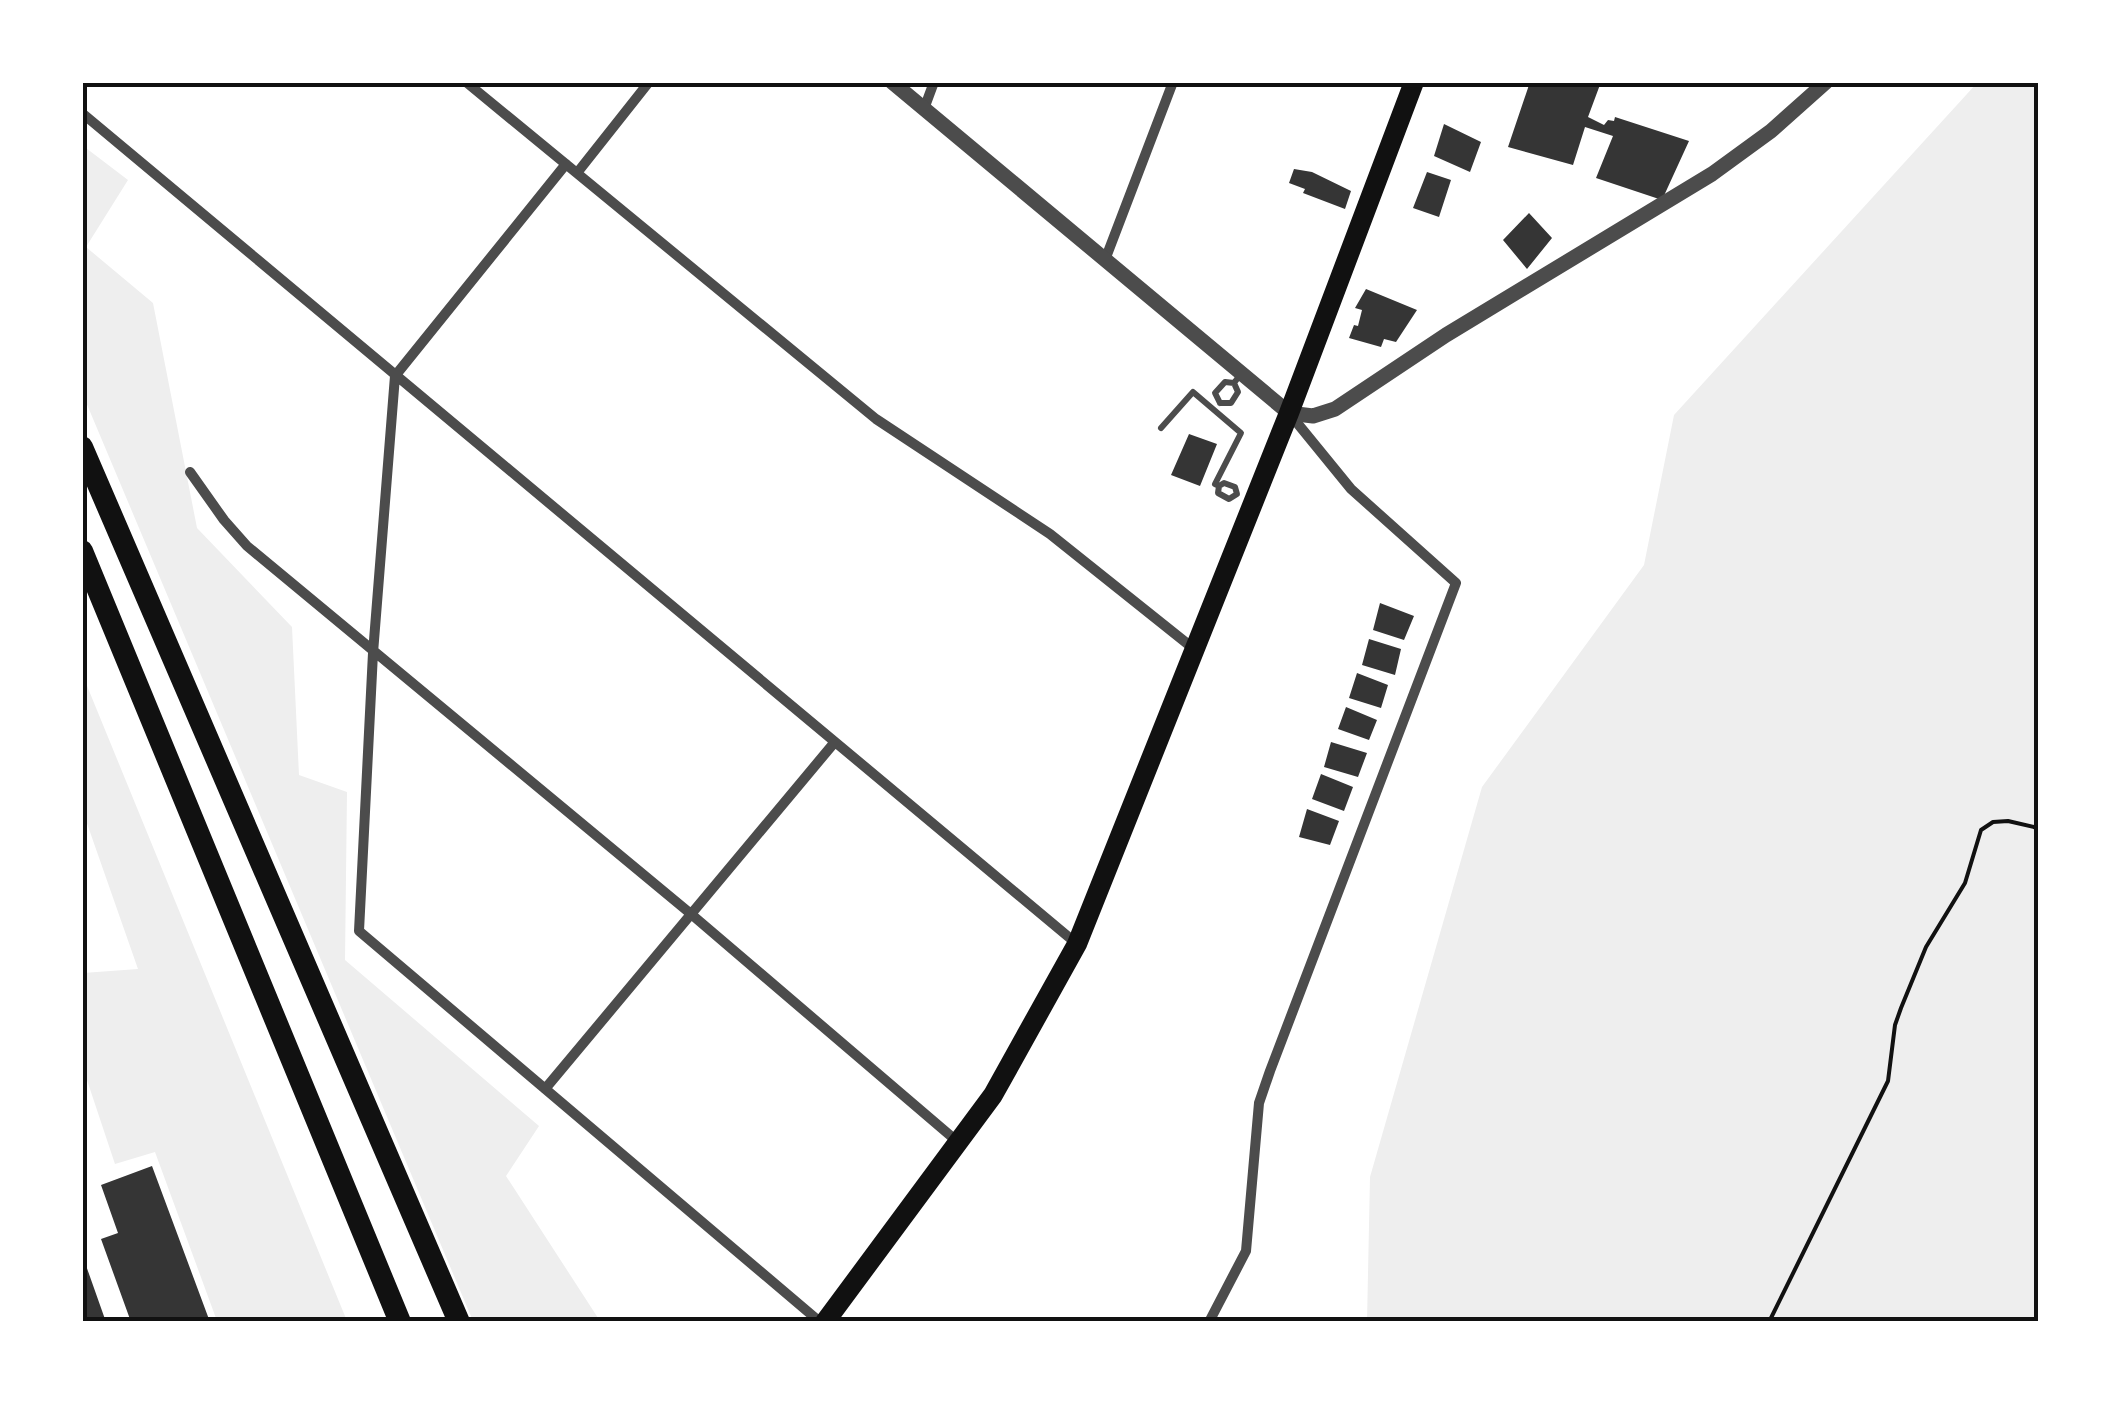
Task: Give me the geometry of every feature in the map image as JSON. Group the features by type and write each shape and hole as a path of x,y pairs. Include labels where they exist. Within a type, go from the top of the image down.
{"highway":[{"path":"82,447 459,1322"},
{"path":"82,551 400,1322"}],"main road":[{"path":"822,1322 994,1095 1076,944 1194,649 1245,498 1289,413 1414,82"}],"street":[{"path":"466,82 876,419 1050,534 1194,649"},
{"path":"577,173 649,82"},
{"path":"892,82 1105,260 1237,378 1289,413 1351,489 1456,584 1270,1071 1260,1103 1246,1251 1209,1322"},
{"path":"924,108 934,82"},
{"path":"1105,260 1174,82"},
{"path":"1289,413 1312,416 1336,409 1446,335 1712,174 1771,131 1826,82"},
{"path":"82,113 1076,944"},
{"path":"566,164 395,376 358,931 822,1322"},
{"path":"190,472 247,546 691,914 959,1144"},
{"path":"545,1089 834,744"}],"lane":[{"path":"1217,406 1215,392 1225,382 1237,378"},
{"path":"1161,428 1193,392 1217,406 1241,433 1216,484 1218,493 1229,499 1245,498"}],"path":[{"path":"1769,1322 1888,1081 1901,1008 1926,946 1965,884 1981,830 1993,822 2008,821 2038,828"}],"shaded area":[{"path":"1977,83 2038,83 2038,1321 1367,1322 1370,1177 1482,787 1644,565 1674,415"},
{"path":"82,145 128,180 86,247 153,303 197,528 292,627 299,775 347,792 345,960 539,1126 506,1176 600,1321 473,1321 83,395"},
{"path":"83,676 347,1321 217,1321 155,1152 115,1164 83,1068 83,973 138,969 83,812"}],"building":[{"path":"1530,82 1601,82 1588,117 1604,125 1615,117 1689,141 1662,200 1596,178 1613,136 1585,127 1573,165 1508,147"},
{"path":"1444,124 1481,142 1470,172 1434,156"},
{"path":"1294,169 1312,172 1351,191 1345,209 1303,193 1305,189 1289,183"},
{"path":"1427,172 1451,180 1439,217 1413,208"},
{"path":"1529,213 1552,238 1527,269 1503,240"},
{"path":"1366,289 1417,310 1396,342 1384,339 1381,347 1349,338 1354,325 1358,326 1362,310 1355,308"},
{"path":"1189,434 1217,444 1200,486 1171,475"},
{"path":"1380,603 1414,616 1404,640 1373,630"},
{"path":"1369,639 1401,649 1395,675 1362,665"},
{"path":"1357,673 1388,685 1381,708 1349,698"},
{"path":"1346,707 1377,720 1369,740 1338,729"},
{"path":"1331,742 1367,753 1358,777 1324,767"},
{"path":"1321,774 1353,787 1344,811 1312,799"},
{"path":"1307,809 1339,821 1330,845 1299,837"},
{"path":"152,1166 210,1322 191,1322 189,1317 178,1322 131,1322 101,1239 118,1233 101,1185"},
{"path":"83,1257 106,1322 82,1322"}]}
